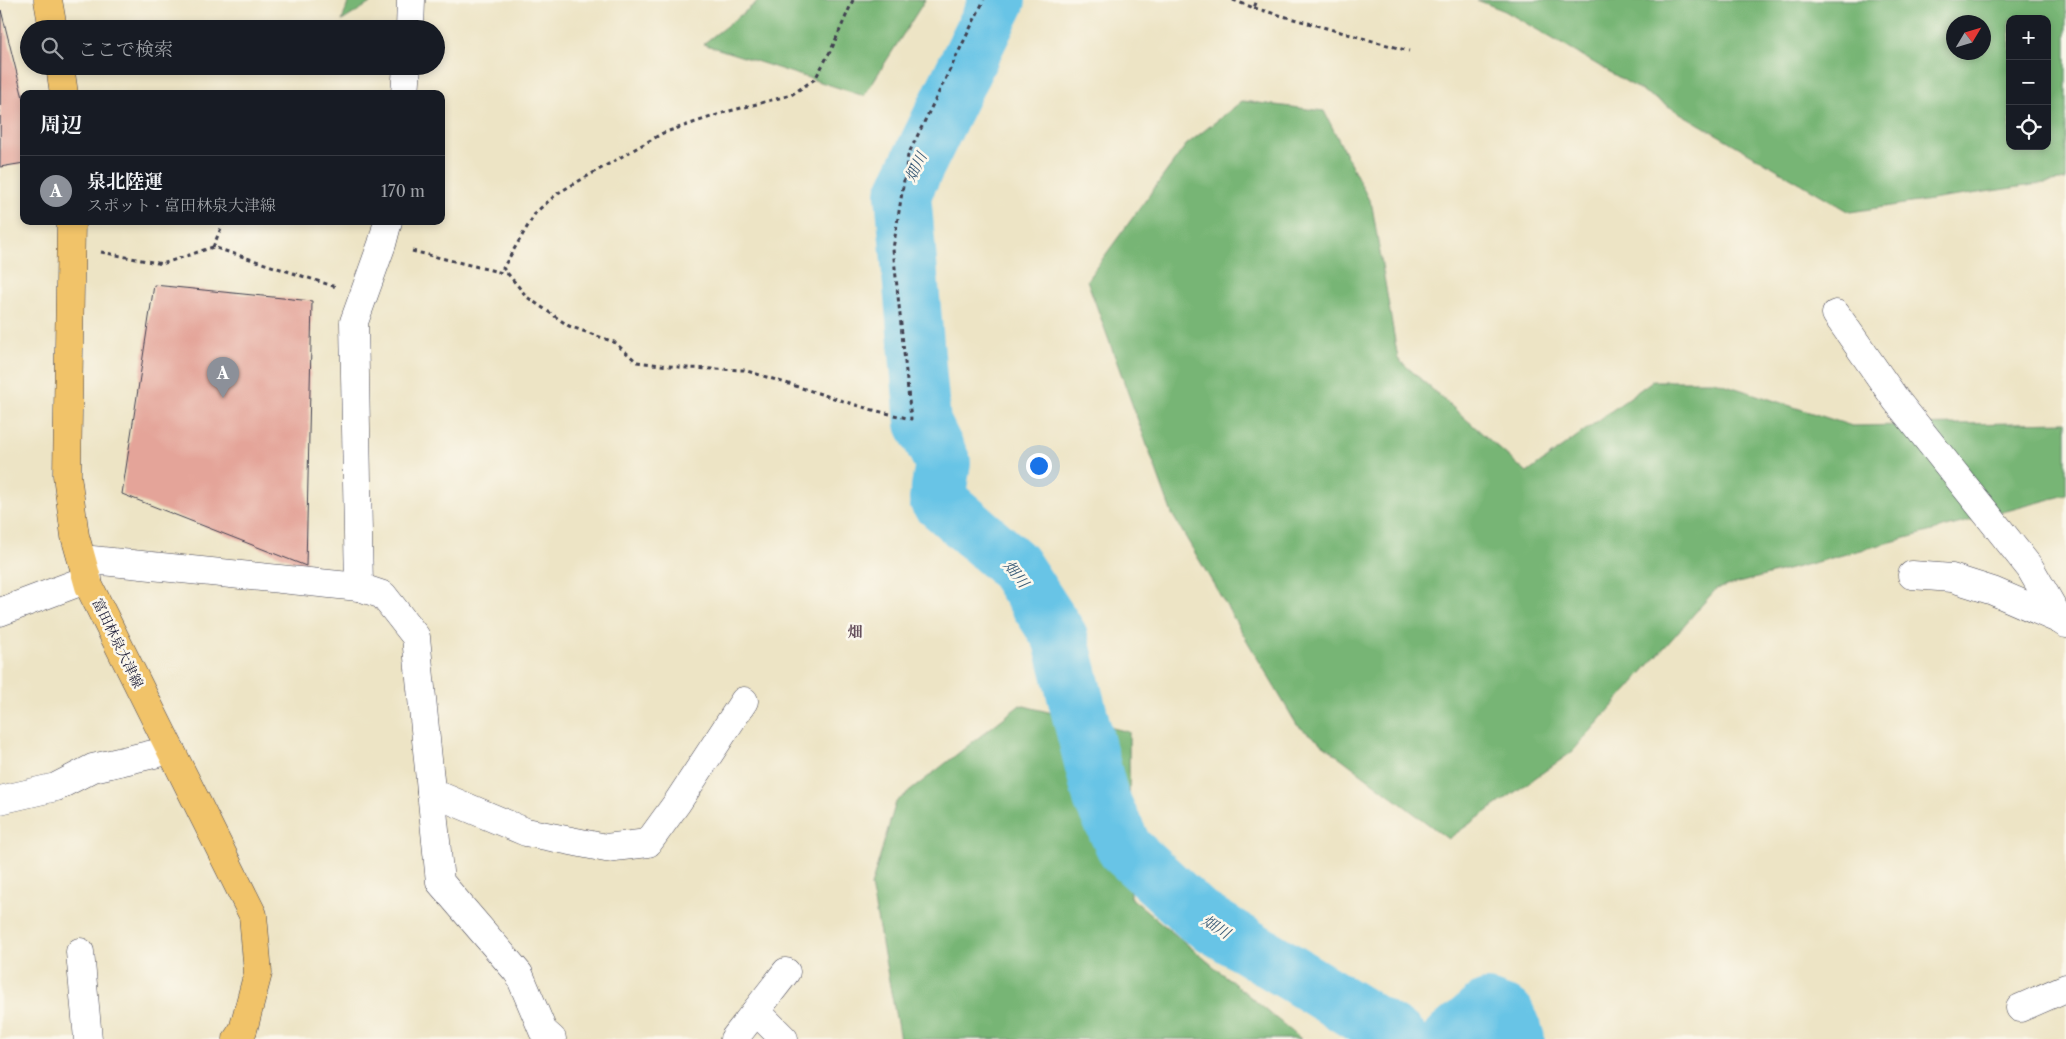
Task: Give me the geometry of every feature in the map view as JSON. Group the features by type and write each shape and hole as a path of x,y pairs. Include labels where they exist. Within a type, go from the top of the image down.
{"main road":[{"path":"48,0 51,20"},
{"path":"61,75 63,90"},
{"name":"富田林泉大津線","path":"71,233 67,475 75,536 85,569 171,750 253,915 258,973 244,1030 237,1039"}],"street":[{"path":"410,20 411,0"},
{"path":"405,90 406,75"},
{"path":"359,587 354,322 385,232"},
{"path":"1836,314 1896,400 2030,568 2063,622"},
{"path":"0,612 85,569 359,587 383,595 416,637 440,882 519,974 542,1036"},
{"path":"1912,575 1952,578 1993,591 2063,622"},
{"path":"431,792 526,832 606,848 648,843 677,803 744,701"},
{"path":"0,800 56,787 93,768 171,750"},
{"path":"80,952 88,1039"},
{"path":"734,1039 786,972"},
{"path":"2020,1008 2066,988"},
{"path":"756,1011 784,1039"}],"path":[{"path":"853,0 832,48 815,79 791,95 726,112 663,133 558,193 536,212 503,268 507,274 528,297 569,326 614,342 637,362 686,368 744,370 869,409 911,420 893,249 908,155 984,0"},
{"path":"1233,0 1254,8 1410,51"},
{"path":"1254,8 1257,0"},
{"path":"213,247 222,225"},
{"path":"385,232 507,274"},
{"path":"71,233 162,264 213,247 363,296"}],"green space":[{"path":"349,0 375,0 344,20"},
{"path":"760,0 925,0 864,96 703,44"},
{"path":"1477,0 2066,0 2066,180 1850,212 1505,11"},
{"path":"1242,101 1324,111 1372,206 1398,359 1527,473 1652,381 1714,381 1852,426 2066,422 2066,495 1716,589 1572,752 1448,839 1297,725 1172,514 1087,280 1186,145"},
{"path":"1020,705 1129,732 1130,897 1301,1039 900,1039 871,886 896,802"}],"building":[{"path":"1,10 21,90 20,164 0,167"},
{"path":"154,285 312,301 306,566 122,494"}],"waterway":[{"name":"畑川","path":"998,0 903,194 923,423 943,463 937,499 1013,565 1060,637 1101,798 1125,849 1199,917 1400,1039"},
{"name":"畑川","path":"1450,1039 1487,1008 1507,1015 1517,1039"}],"place":[{"name":"泉北陸運","path":"223,398"}],"district":[{"name":"畑","path":"855,632"}]}
